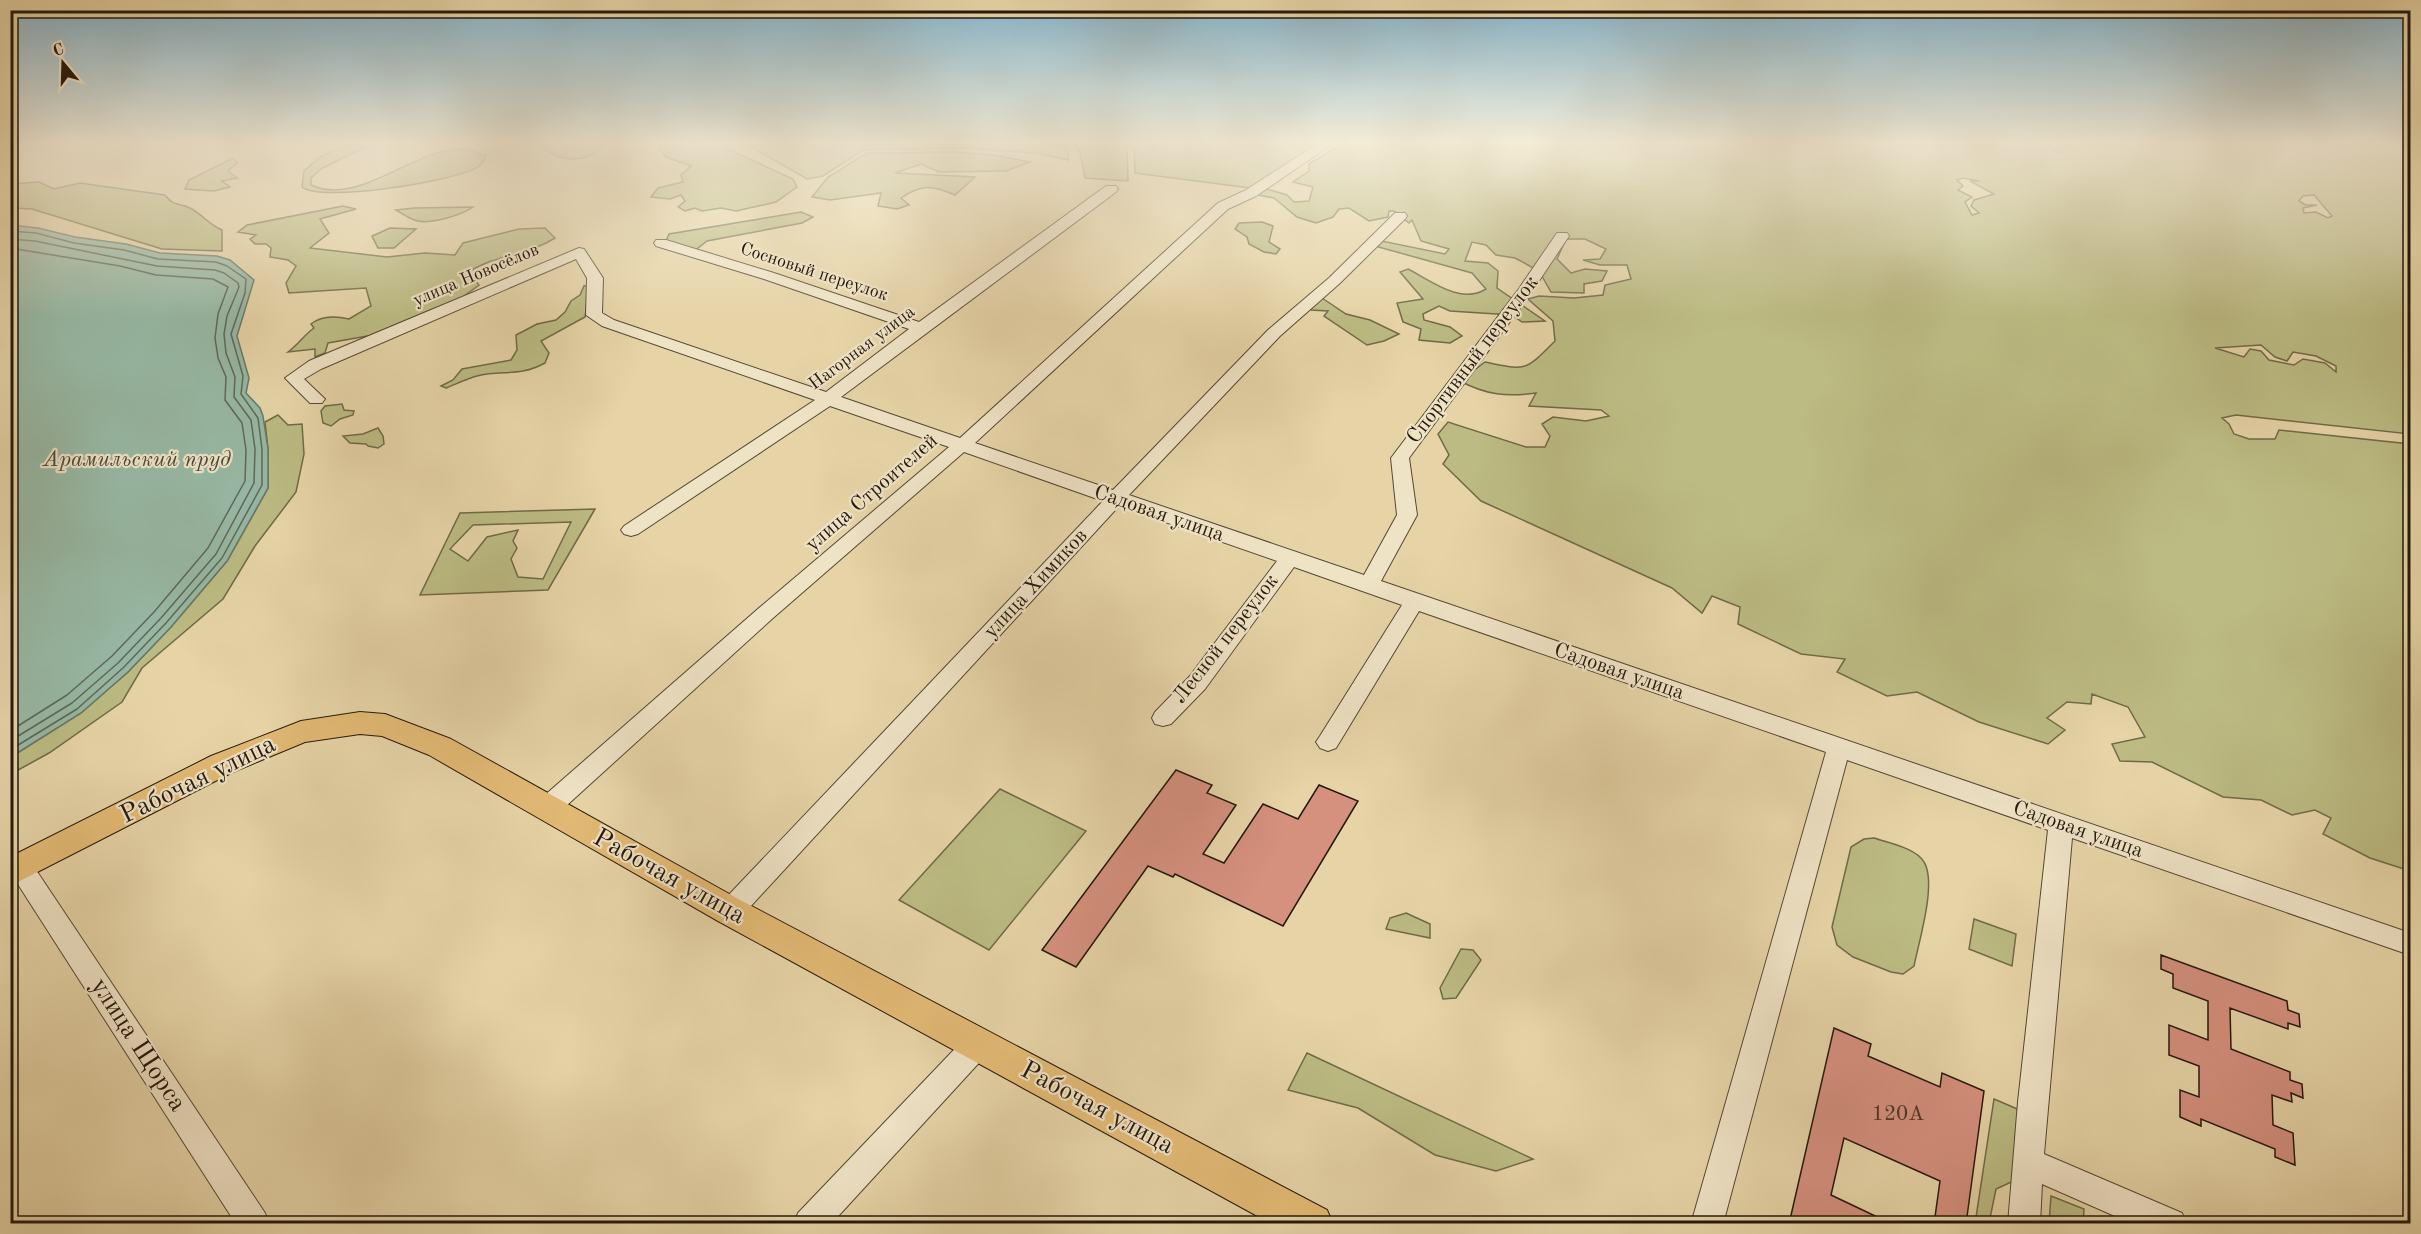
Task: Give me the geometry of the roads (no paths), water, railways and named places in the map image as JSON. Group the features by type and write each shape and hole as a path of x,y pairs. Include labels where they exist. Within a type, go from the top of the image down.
{"main road":[{"name":"Рабочая улица","path":"16,871 222,764 301,732 360,723 385,725 440,747 730,911 1313,1224"}],"street":[{"name":"Нагорная улица","path":"631,530 827,400 1094,202"},
{"name":"улица Строителей","path":"546,809 766,614 961,446 1223,206 1233,202"},
{"name":"улица Химиков","path":"730,911 1115,499 1274,333 1334,281 1400,216"},
{"name":"Спортивный переулок","path":"1368,586 1407,515 1400,458 1524,293 1562,236"},
{"name":"Сосновый переулок","path":"661,243 770,276 921,328"},
{"name":"улица Новосёлов","path":"316,399 293,378 315,365 579,252 595,278 594,315 608,323 827,400"},
{"name":"Садовая улица","path":"827,400 2410,944"},
{"name":"Лесной переулок","path":"1163,718 1197,683 1289,559"},
{"path":"1328,742 1414,602"},
{"path":"1707,1224 1839,748"},
{"path":"2024,1224 2033,1102 2061,824"},
{"name":"улица Щорса","path":"16,871 103,990 254,1224"},
{"path":"809,1224 978,1044"},
{"path":"2029,1163 2171,1224"}],"water":[{"name":"Арамильский пруд","path":"11,225 126,244 160,253 217,256 230,260 254,280 237,336 249,378 246,393 260,408 263,416 268,449 268,488 227,561 171,627 128,672 81,713 11,757"}]}
